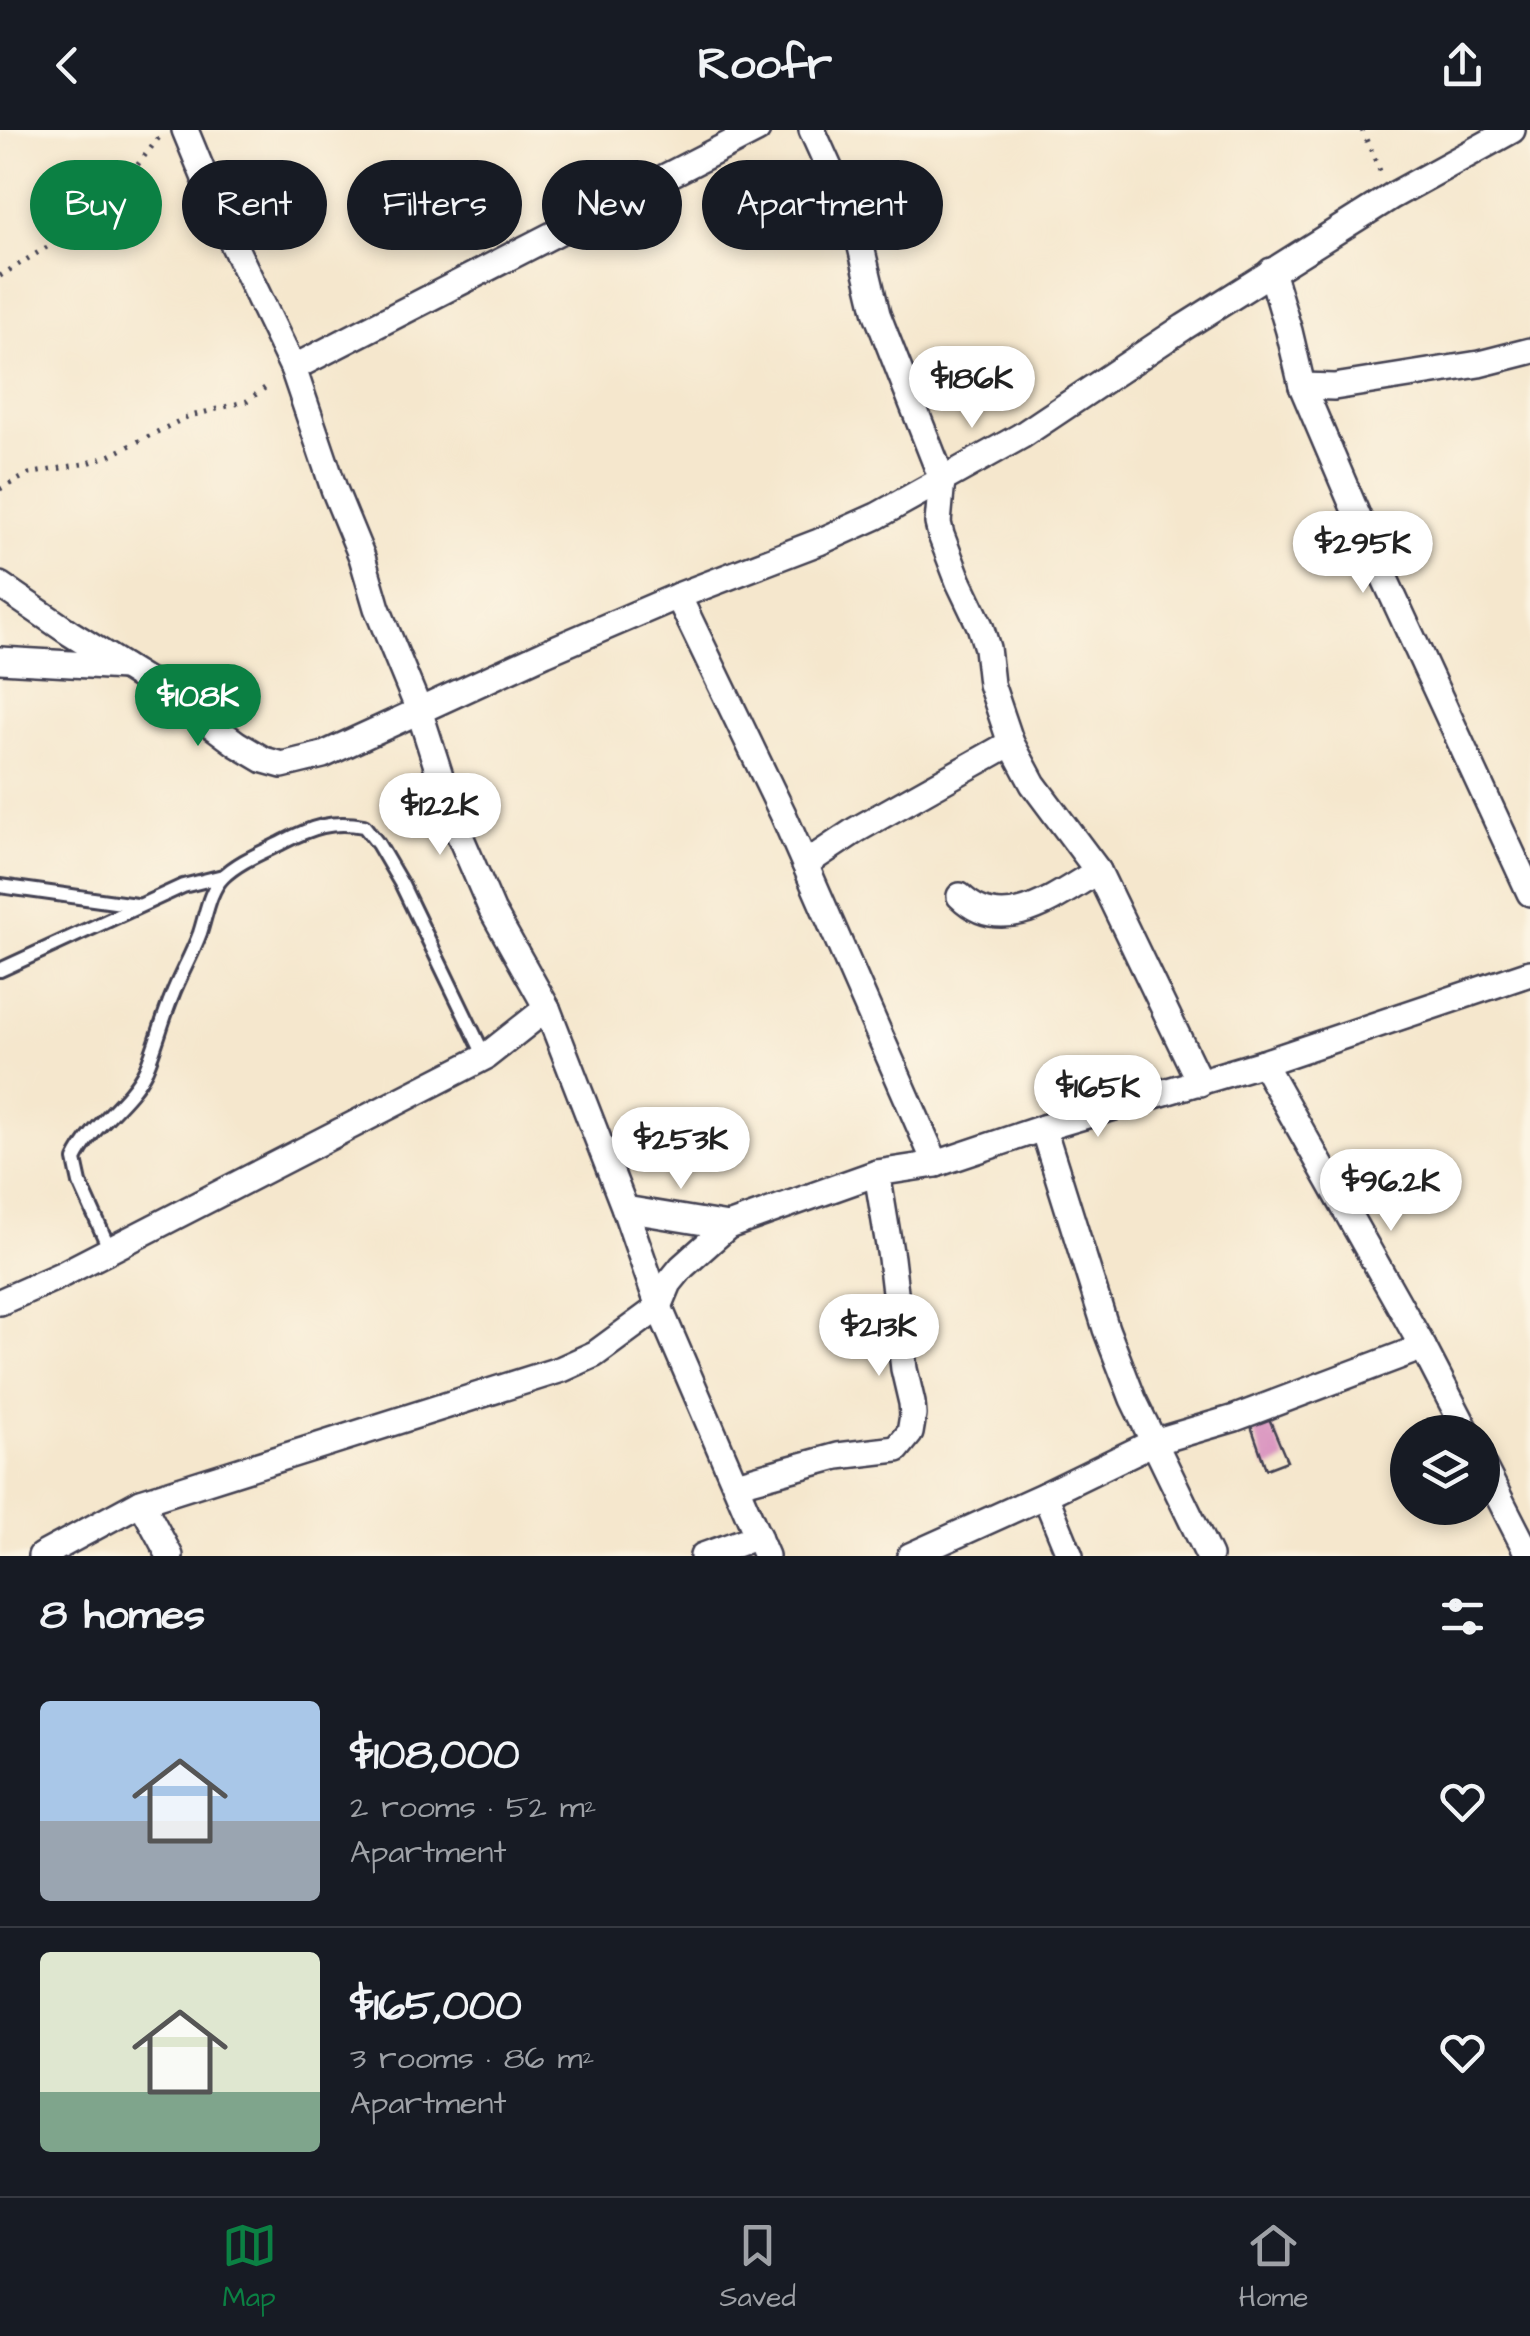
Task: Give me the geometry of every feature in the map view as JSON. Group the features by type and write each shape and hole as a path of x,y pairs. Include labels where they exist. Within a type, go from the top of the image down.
{"street":[{"path":"184,130 225,227 293,368 377,608 419,710 457,829 485,894 547,1008 659,1307 762,1546 703,1556"},
{"path":"293,368 757,130"},
{"path":"812,130 857,230 877,314 942,479 938,523 941,535 980,626 991,684 1010,742 1034,784 1098,871 1200,1082"},
{"path":"0,584 264,760 282,765 323,754 678,596 877,516 1021,436 1392,196 1512,130"},
{"path":"1272,271 1302,386 1374,554 1530,893"},
{"path":"1302,386 1334,388 1479,364 1530,351"},
{"path":"678,596 805,864 936,1164"},
{"path":"0,660 128,668"},
{"path":"805,864 856,830 1010,742"},
{"path":"960,896 983,911 1010,915 1045,902 1098,871"},
{"path":"41,1556 141,1502 562,1369 595,1354 659,1307 669,1283 682,1266 728,1226 877,1173 936,1164 1263,1063 1530,974"},
{"path":"0,1302 62,1275 484,1057 547,1008"},
{"path":"1263,1063 1457,1415"},
{"path":"1043,1128 1106,1329 1133,1399 1209,1556"},
{"path":"736,1484 838,1456 897,1448 910,1433 912,1403 877,1173"},
{"path":"625,1209 728,1226"},
{"path":"910,1556 1154,1442 1235,1418 1423,1347"},
{"path":"1045,1494 1070,1556"},
{"path":"1500,1499 1529,1556"},
{"path":"141,1502 170,1556"}],"lane":[{"path":"0,970 182,886 224,876 297,835 342,822 364,826 378,844 402,885 484,1057"},
{"path":"110,1250 80,1183 75,1160 90,1135 134,1088 146,1069 178,979 224,876"},
{"path":"0,886 140,906"}],"path":[{"path":"0,276 76,228 128,178 165,130"},
{"path":"1362,130 1392,196"},
{"path":"0,489 29,474 111,455 186,417 247,401 293,368"}],"building":[{"path":"1268,1416 1287,1461 1266,1469 1251,1426"}]}
